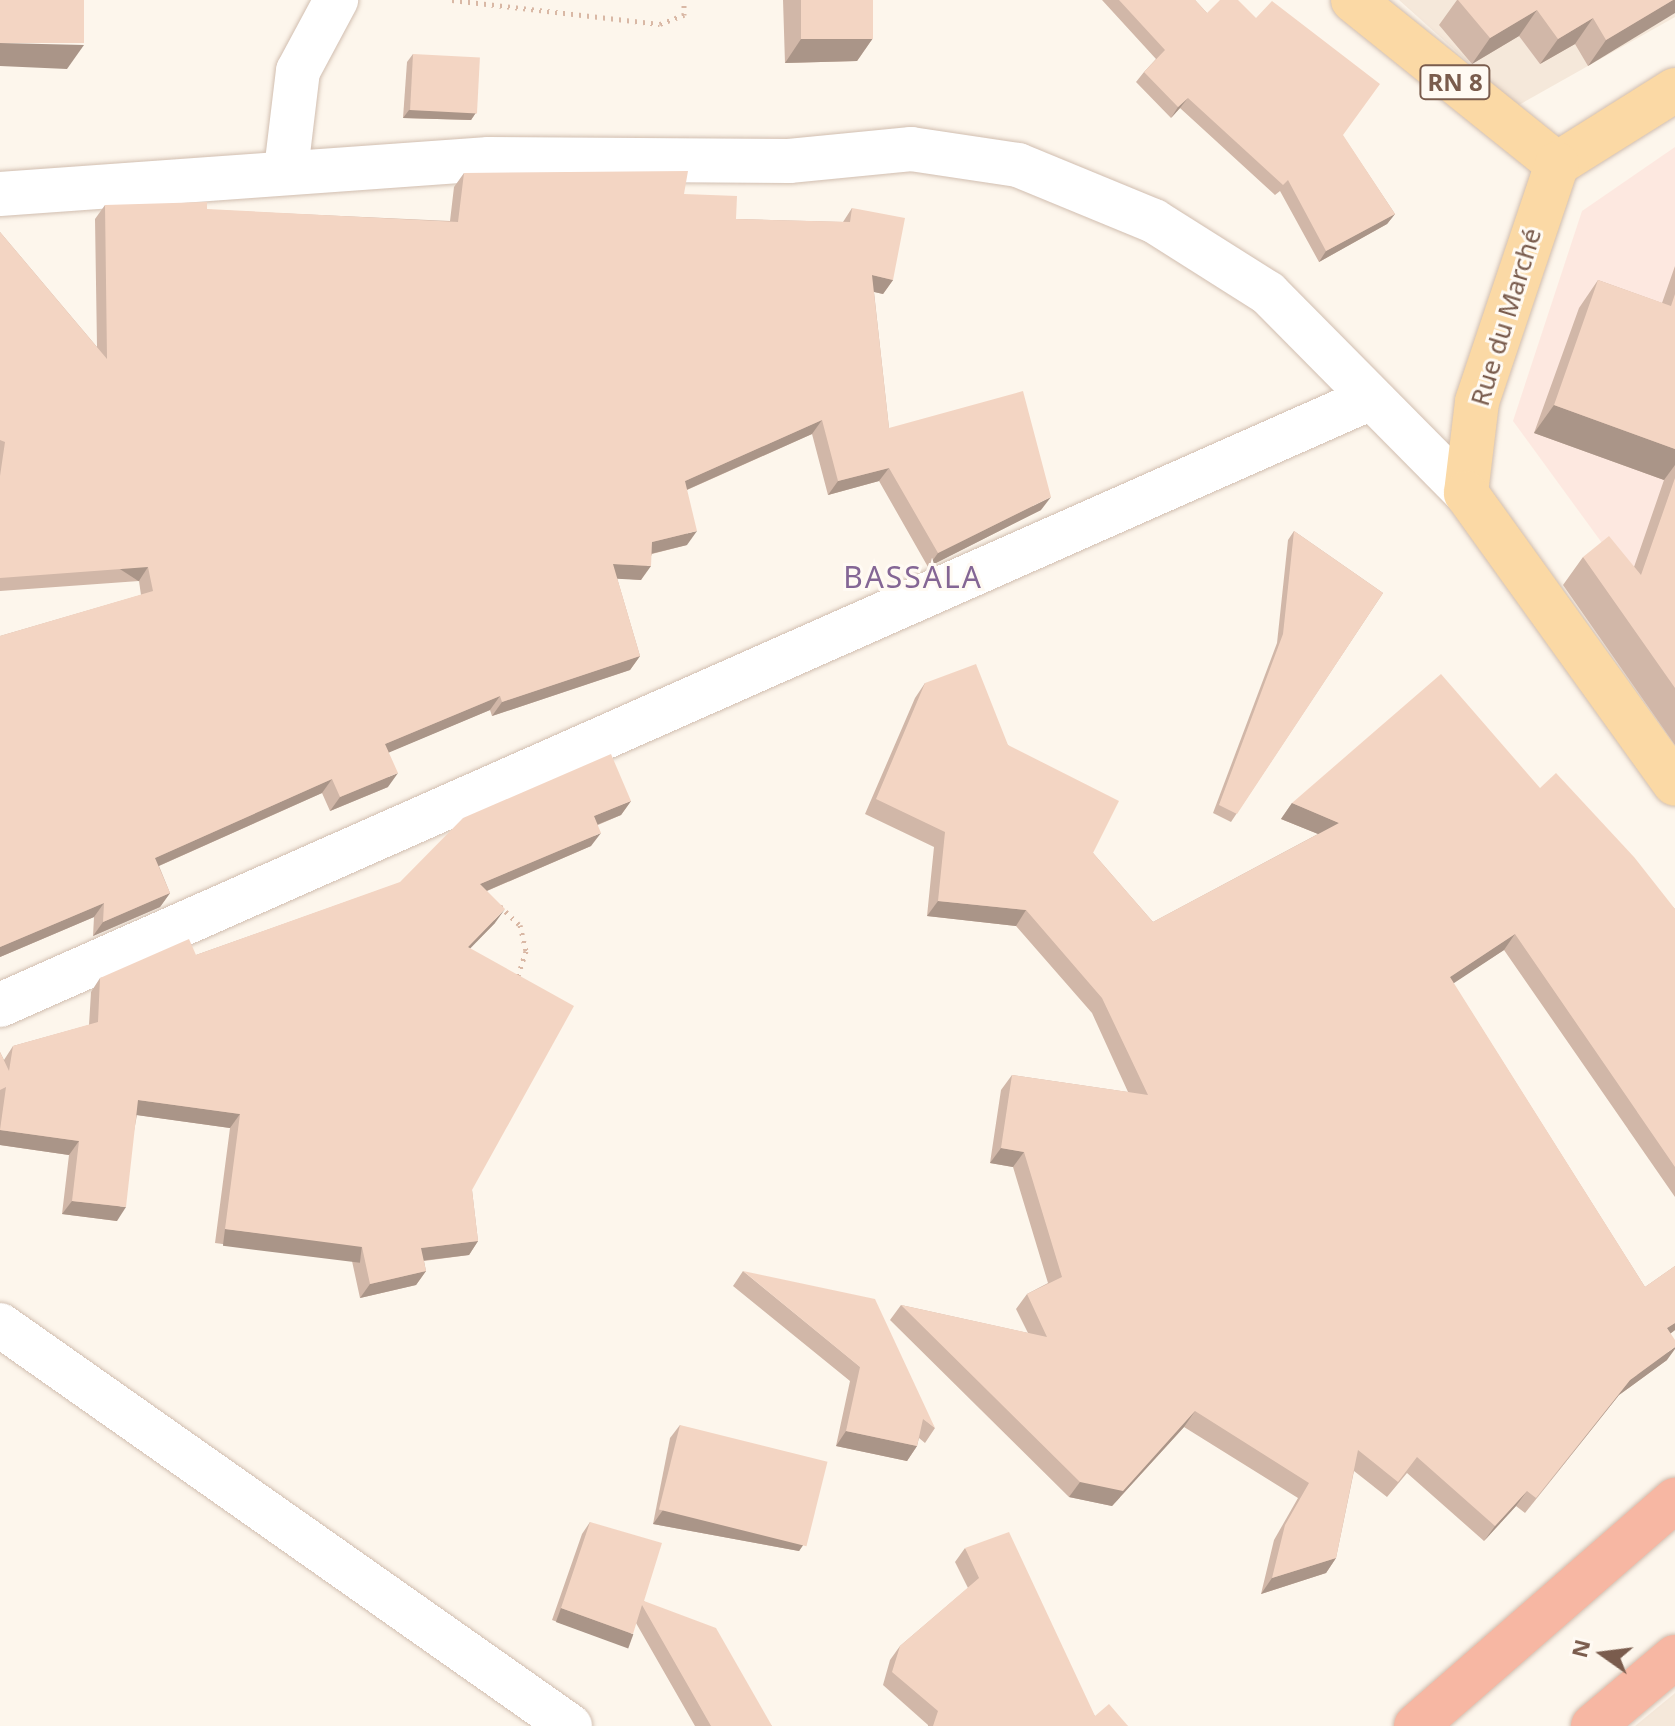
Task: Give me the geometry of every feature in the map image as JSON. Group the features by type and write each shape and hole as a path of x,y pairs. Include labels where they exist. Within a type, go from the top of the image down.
{"highway":[{"path":"1416,1726 1675,1500"},
{"path":"1593,1726 1675,1657"}],"main road":[{"name":"RN 8","path":"1353,0 1557,164"},
{"path":"1557,164 1675,90"},
{"name":"Rue du Marché","path":"1466,493 1477,402 1557,164"},
{"path":"1466,493 1675,784"}],"street":[{"path":"286,170 298,71 336,0"},
{"path":"0,194 286,170 489,159 789,161 911,149 1018,165 1154,221 1268,293 1369,399 1466,493"},
{"path":"0,1005 1369,399"},
{"path":"0,1325 570,1726"}],"path":[{"path":"452,0 660,24 684,15 684,0"},
{"path":"489,896 520,925 526,951 511,988"}],"shaded area":[{"path":"1399,0 1675,0 1675,17 1517,106"},
{"path":"1675,147 1675,643 1513,421 1582,211"},
{"path":"1675,1693 1675,1726 1635,1726"}],"building":[{"path":"0,0 84,0 84,43 0,43"},
{"path":"801,0 873,0 873,39 801,39"},
{"path":"1119,0 1195,0 1207,13 1220,0 1238,0 1256,18 1272,1 1380,84 1343,135 1395,214 1326,251 1288,180 1283,185 1188,98 1178,107 1144,72 1165,50"},
{"path":"1458,0 1673,0 1606,40 1593,18 1558,39 1537,10 1490,38"},
{"path":"413,54 480,58 477,113 410,110"},
{"path":"688,171 684,194 737,196 736,219 850,222 852,208 905,218 893,280 872,275 889,428 1023,391 1051,497 938,553 889,468 838,481 822,420 685,481 697,531 652,542 651,566 613,564 640,656 502,702 500,696 385,744 398,773 340,797 332,779 155,858 170,893 103,922 104,903 0,947 0,636 153,591 148,567 0,578 0,476 5,442 0,440 0,232 107,359 105,205 207,202 207,209 458,222 464,173"},
{"path":"1598,280 1671,306 1675,294 1675,449 1554,405"},
{"path":"1675,478 1675,688 1583,557 1609,536 1641,575"},
{"path":"1294,531 1383,593 1237,814 1219,805 1283,634"},
{"path":"976,664 1008,745 1119,801 1093,853 1153,922 1339,823 1292,803 1441,674 1540,788 1556,773 1634,857 1675,909 1675,1167 1515,934 1450,977 1645,1287 1675,1266 1675,1323 1667,1328 1675,1340 1675,1347 1630,1380 1536,1498 1527,1491 1495,1526 1417,1457 1398,1482 1358,1450 1336,1558 1272,1578 1285,1525 1309,1483 1195,1411 1123,1491 1080,1482 901,1305 1047,1337 1027,1294 1062,1277 1024,1152 1001,1148 1012,1075 1148,1095 1102,998 1026,910 938,901 945,832 876,799 925,683"},
{"path":"611,754 631,801 594,816 601,833 480,884 505,909 468,947 574,1006 472,1190 478,1241 421,1248 426,1271 370,1284 362,1247 225,1229 240,1114 138,1100 126,1207 72,1201 79,1141 0,1130 6,1087 0,1090 0,1052 9,1071 13,1046 98,1022 100,978 189,939 196,955 400,882 463,818"},
{"path":"743,1271 875,1299 935,1428 923,1419 917,1446 846,1431 860,1367"},
{"path":"680,1425 827,1462 806,1546 659,1509"},
{"path":"590,1522 662,1543 644,1601 716,1628 772,1726 711,1726 642,1605 633,1634 561,1608"},
{"path":"1009,1532 1095,1716 1109,1704 1128,1726 933,1726 938,1711 892,1672 900,1646 979,1578 965,1548"}],"district":[{"name":"BASSALA","path":"913,577"}]}
